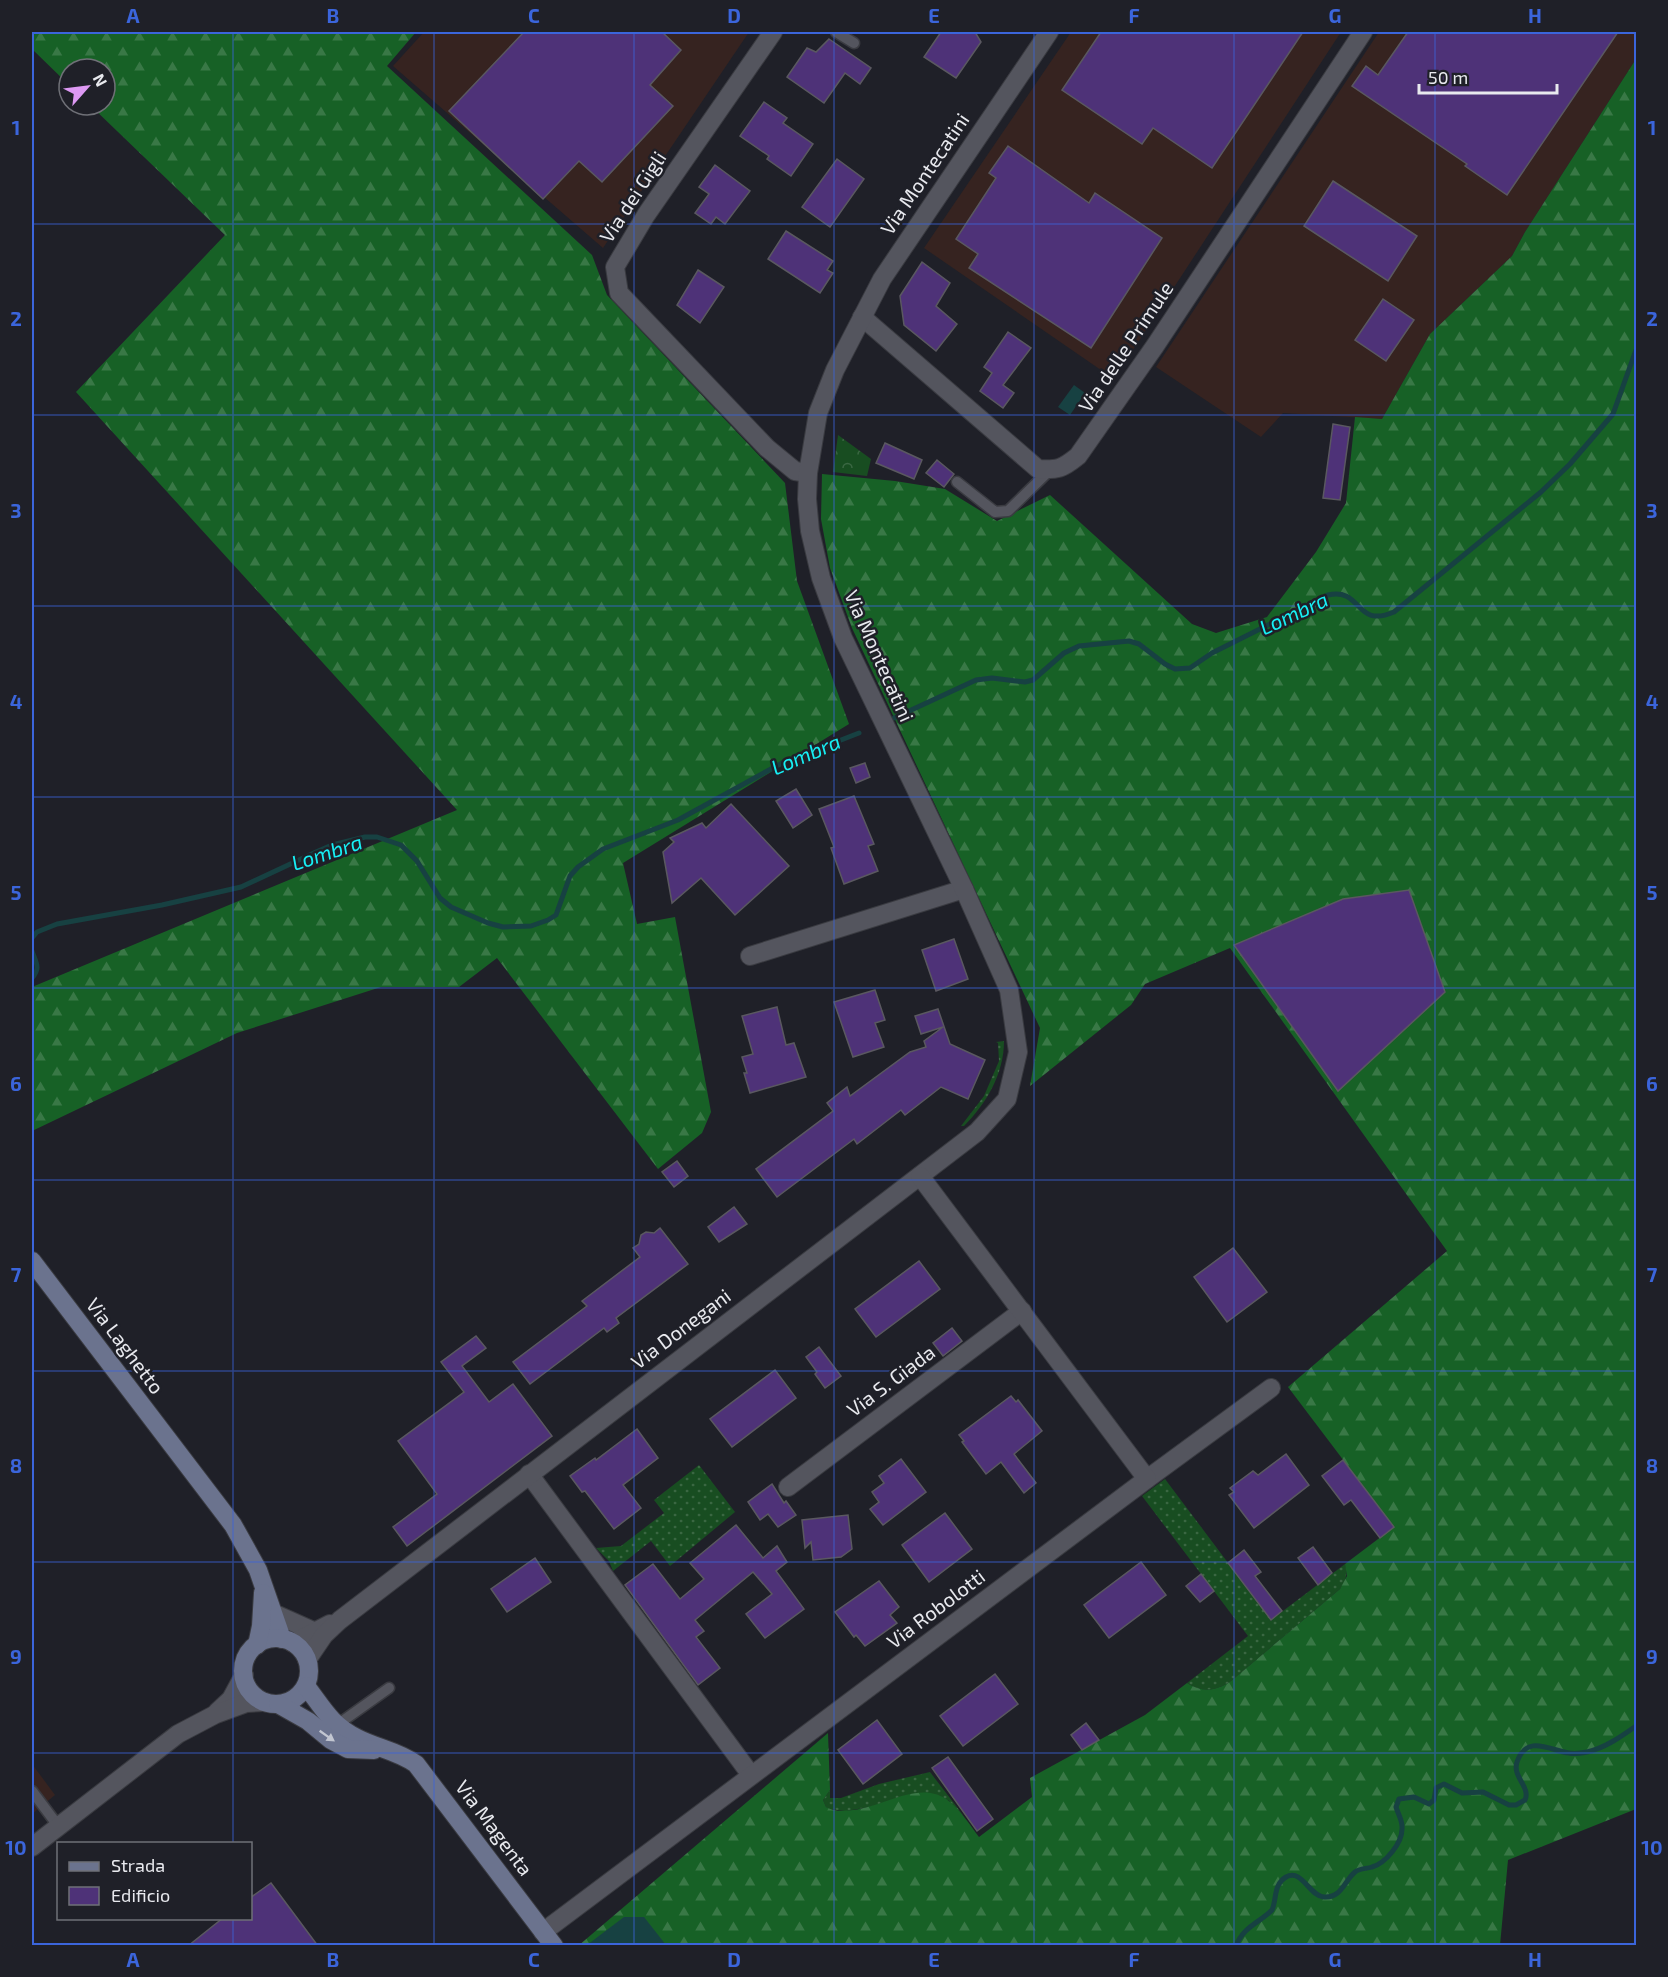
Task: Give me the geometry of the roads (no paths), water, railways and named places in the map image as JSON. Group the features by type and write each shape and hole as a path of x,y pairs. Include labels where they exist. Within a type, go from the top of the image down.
{"street":[{"name":"Via dei Gigli","path":"772,32 646,215 615,267 619,293 767,448 795,471 808,473"},
{"name":"Via Montecatini","path":"1018,1052 1009,990 964,889 843,638 821,578 810,531 807,499 808,473 818,413 835,370 862,316 882,279 1049,32"},
{"name":"Via delle Primule","path":"1050,470 1058,470 1078,456 1155,346 1363,32"},
{"path":"862,316 1038,469 1050,470"},
{"path":"750,956 964,889"},
{"name":"Via Donegani","path":"307,1660 324,1635 340,1620 977,1132 1007,1099 1018,1052"},
{"path":"920,1176 1147,1479"},
{"name":"Via Laghetto","path":"32,1261 233,1525 258,1570 263,1586"},
{"name":"Via S. Giada","path":"788,1487 1022,1311"},
{"name":"Via Robolotti","path":"549,1939 751,1775 1271,1388"},
{"path":"529,1474 751,1775"},
{"path":"263,1586 288,1641"},
{"path":"257,1645 263,1586"},
{"path":"274,1614 313,1631"},
{"name":"Via Donegani","path":"288,1641 340,1620"},
{"path":"32,1847 178,1734 216,1714 246,1703 292,1701 306,1686 310,1671 302,1650 288,1641 269,1639 257,1645 244,1661 243,1675 231,1699 216,1714"},
{"path":"243,1675 251,1692 271,1703"},
{"name":"Via Magenta","path":"306,1686 323,1712 337,1725 356,1738 403,1756 422,1770 549,1939"},
{"name":"Via Magenta","path":"271,1703 308,1721 331,1740 348,1749 388,1751"}],"lane":[{"path":"836,32 854,43"},
{"path":"957,482 995,512 1008,511 1050,470"},
{"path":"337,1725 389,1688"},
{"path":"32,1791 59,1827"}],"waterway":[{"name":"Lombra","path":"894,718 976,680 992,678 1025,682 1033,680 1064,653 1079,646 1129,641 1139,644 1175,669 1190,668 1212,653 1328,595 1339,594 1347,597 1372,615 1381,616 1394,612 1541,492 1570,464 1613,414 1636,350"},
{"name":"Lombra","path":"32,938 37,932 57,924 162,905 241,887 332,845 365,837 377,837 401,845 417,861 440,898 451,907 503,927 531,926 556,915 570,876 578,867 603,849 678,820 782,763 859,733"},
{"name":"Lombra","path":"32,951 37,968 32,978"},
{"path":"1236,1946 1243,1934 1272,1910 1277,1888 1286,1877 1297,1876 1314,1892 1330,1897 1339,1892 1355,1872 1377,1865 1388,1857 1396,1846 1402,1829 1396,1807 1399,1799 1414,1797 1429,1804 1434,1800 1436,1788 1444,1784 1462,1793 1483,1792 1509,1805 1516,1805 1525,1800 1526,1795 1516,1767 1521,1753 1527,1748 1540,1746 1562,1752 1587,1752 1607,1745 1636,1726"}]}
